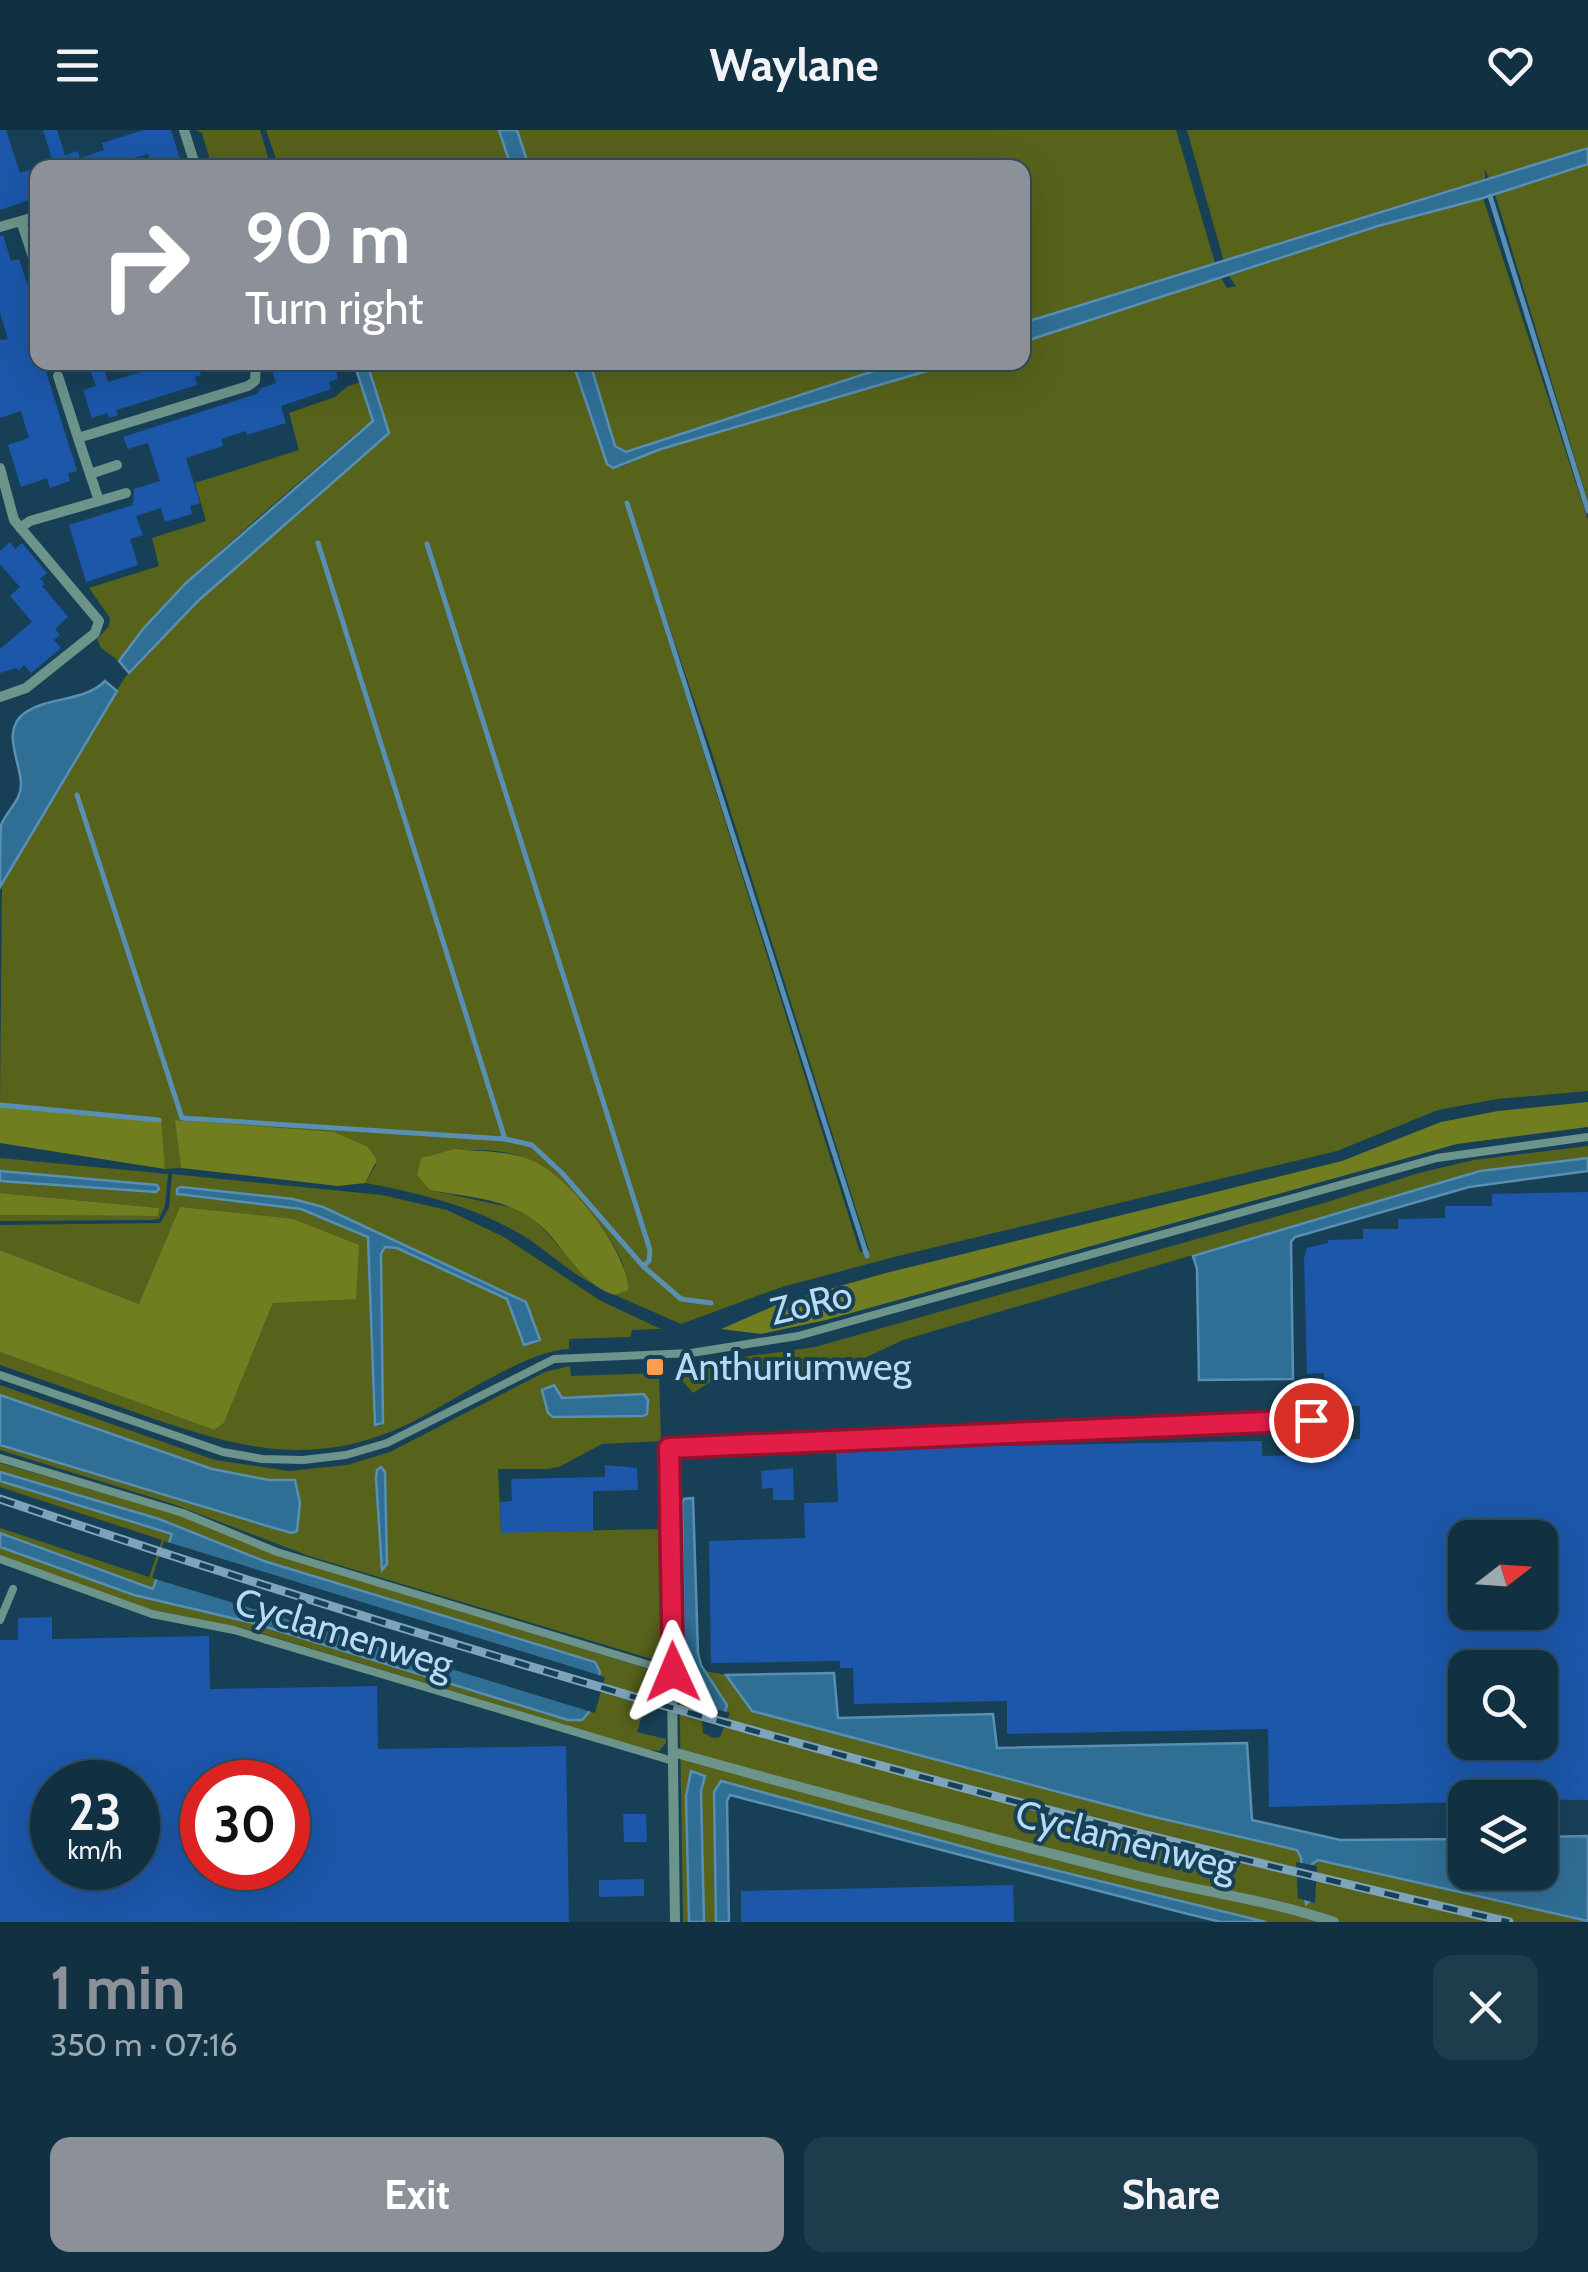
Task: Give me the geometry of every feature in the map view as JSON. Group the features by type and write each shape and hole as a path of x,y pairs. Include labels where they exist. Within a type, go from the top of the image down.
{"street":[{"path":"184,130 193,160"},
{"path":"0,227 30,218"},
{"path":"21,221 30,248"},
{"path":"78,438 248,386 255,381 256,370"},
{"path":"58,376 99,501"},
{"path":"90,474 118,465"},
{"path":"0,468 14,520 99,620 99,628 26,688 0,697"},
{"path":"20,528 126,493"},
{"path":"669,1448 675,1922"},
{"name":"Cyclamenweg","path":"673,1756 1173,1885 1310,1913 1334,1922"}],"lane":[{"name":"ZoRo","path":"0,1375 236,1455 290,1461 336,1457 398,1438 548,1361 708,1351 798,1336 1436,1158 1588,1137"},
{"path":"669,1448 1311,1420"},
{"path":"0,1458 183,1513 278,1552 673,1672"},
{"name":"Cyclamenweg","path":"0,1559 152,1614 234,1630 673,1756"},
{"path":"0,1620 13,1589"}],"green space":[{"path":"196,130 260,130 269,160 210,160 202,133"},
{"path":"266,130 499,130 509,160 277,160"},
{"path":"517,130 1176,130 1215,263 1030,321 1030,160 527,160"},
{"path":"1187,130 1588,130 1588,148 1489,179 1485,169 1485,180 1224,262"},
{"path":"1588,164 1588,502 1495,194"},
{"path":"1483,198 1588,520 1588,1091 1497,1099 1438,1110 1337,1151 894,1257 782,1287 681,1324 615,1295 627,1290 624,1270 603,1228 561,1182 513,1154 470,1150 428,1156 430,1190 514,1208 535,1220 593,1284 522,1235 485,1216 426,1196 365,1183 376,1165 244,1127 176,1120 181,1168 165,1169 160,1118 0,1105 2,883 125,677 198,601 388,434 373,421 360,430 203,568 119,661 101,648 97,639 109,626 110,618 89,588 159,566 152,538 206,521 195,483 299,450 289,413 371,379 369,370 575,370 607,464 621,467 660,449 930,370 1030,370 1030,340 1221,278 1227,288 1236,286 1229,276 1378,226","holes":["627,501 714,759 869,1250 860,1252"]},
{"path":"592,370 877,370 626,452 615,446"},
{"path":"1588,1102 1588,1127 1457,1144 826,1320 761,1334 721,1329 783,1302 886,1273 1342,1161 1441,1122 1498,1111"},
{"path":"0,1105 161,1118 165,1169 0,1143"},
{"path":"175,1120 334,1132 368,1147 377,1160 365,1183 338,1186 181,1168"},
{"path":"1588,1146 1588,1158 1480,1171 903,1340 841,1369 808,1375 732,1368 693,1393 680,1378 686,1365 815,1347 1419,1173 1474,1160"},
{"path":"455,1149 514,1155 533,1161 563,1182 608,1236 626,1274 628,1290 615,1295 591,1282 545,1230 524,1213 485,1200 430,1190 417,1175 421,1158"},
{"path":"0,1158 168,1174 165,1206 159,1219 151,1220 0,1221 0,1215 158,1216 158,1208 0,1193 0,1181 156,1192 159,1185 0,1171"},
{"path":"172,1174 382,1195 447,1210 504,1237 601,1301 661,1329 632,1330 630,1337 569,1339 569,1349 508,1369 404,1426 335,1447 302,1450 205,1435 0,1365 0,1352 214,1430 224,1423 273,1303 139,1304 0,1250 0,1225 160,1223 169,1208","holes":["181,1187 293,1199 323,1207 526,1302 538,1342 524,1345 507,1299 392,1246 385,1247 381,1254 383,1423 374,1425 368,1237 294,1208 180,1195"]},
{"path":"0,1193 159,1208 158,1216 0,1215"},
{"path":"180,1207 293,1219 359,1245 356,1299 273,1303 224,1423 214,1430 0,1352 0,1250 139,1304"},
{"path":"570,1366 571,1376 659,1373 661,1441 602,1444 559,1467 498,1469 501,1532 665,1529 665,1663 309,1556 173,1504 0,1450 0,1445 292,1533 299,1518 295,1480 269,1480 212,1469 0,1395 0,1385 215,1460 289,1471 347,1465 390,1452 545,1372"},
{"path":"0,1463 176,1514 292,1560 655,1671 662,1676 667,1691 651,1687 637,1732 666,1739 666,1743 659,1751 649,1750 243,1628 144,1608 0,1555 0,1547 134,1595 253,1623 568,1720 595,1662 264,1561 159,1519 0,1472"},
{"path":"0,1481 172,1533 154,1589 0,1533 0,1528 149,1577 162,1540 0,1487"},
{"path":"679,1657 708,1713 726,1705 705,1671 726,1675 752,1711 1146,1815 1297,1850 1301,1858 1303,1900 1310,1901 1312,1864 1318,1860 1588,1922 1266,1922 994,1855 721,1781 714,1792 716,1922 704,1922 704,1777 692,1771 686,1796 689,1922 683,1922"}],"water":[{"path":"499,130 517,130 527,160 509,160"},
{"path":"1588,148 1588,164 1378,226 1030,340 1030,321"},
{"path":"356,370 369,370 389,433 198,601 129,673 119,661 186,583 373,421"},
{"path":"575,370 592,370 615,446 626,452 877,370 930,370 661,449 613,468 607,464"},
{"path":"105,681 117,691 0,887 1,825 21,789 13,745 18,719 36,707 87,692"},
{"path":"1588,1158 1588,1171 1469,1187 1295,1237 1291,1242 1293,1379 1199,1380 1197,1269 1193,1256 1480,1171"},
{"path":"0,1171 157,1185 159,1189 156,1192 0,1181"},
{"path":"181,1187 293,1199 323,1207 526,1302 540,1340 524,1345 507,1299 397,1248 385,1247 381,1254 383,1423 375,1425 368,1237 301,1209 177,1194"},
{"path":"554,1385 562,1398 644,1394 648,1400 647,1414 553,1417 548,1413 542,1390"},
{"path":"0,1395 212,1469 269,1480 295,1480 300,1503 297,1531 274,1528 0,1445"},
{"path":"381,1467 385,1472 387,1564 382,1570 376,1478"},
{"path":"0,1472 159,1519 264,1561 595,1662 600,1672 590,1711 582,1720 568,1720 253,1623 134,1595 0,1547 0,1533 153,1589 172,1534 0,1481"},
{"path":"693,1498 698,1653 701,1665 727,1705 719,1732 684,1666 682,1504 684,1499"},
{"path":"834,1673 838,1718 993,1714 997,1748 1247,1743 1252,1820 1340,1840 1448,1839 1448,1889 1318,1860 1312,1864 1310,1901 1306,1904 1297,1850 1146,1815 752,1711 726,1675"},
{"path":"691,1771 705,1776 701,1791 704,1922 689,1922 686,1796"},
{"path":"721,1781 994,1855 1266,1922 1221,1922 730,1795 729,1922 716,1922 714,1792"},
{"path":"1588,1836 1588,1921 1451,1890 1558,1890 1558,1837"}],"pier":[{"path":"164,1541 605,1677 595,1713 152,1578"},
{"path":"701,1705 730,1713 720,1737 703,1733"},
{"path":"1296,1862 1317,1866 1315,1903 1298,1898"}],"building":[{"path":"0,130 6,130 20,173 30,170 30,200 0,210"},
{"path":"43,130 57,130 65,155 78,151 80,158 104,150 102,143 144,130 171,130 180,160 150,160 148,154 128,160 49,160"},
{"path":"3,235 11,261 19,259 30,292 30,370 45,370 77,471 68,473 70,481 50,488 47,478 21,487 8,445 29,438 21,411 0,418 0,340 8,339 0,313"},
{"path":"90,370 104,370 108,382 147,370 199,370 201,375 195,377 197,385 116,410 118,415 109,418 107,413 92,418 83,390 96,386"},
{"path":"272,370 336,370 338,379 329,382 331,389 281,406 286,423 221,439 223,446 186,458 200,503 190,506 192,514 165,522 161,508 136,516 143,535 130,539 138,565 86,582 69,525 133,505 134,489 160,481 148,443 128,449 123,437 257,394 261,388 276,383"},
{"path":"10,542 15,549 22,543 47,573 40,579 45,584 42,586 68,617 55,629 60,635 54,640 61,648 31,673 24,665 19,670 0,673 0,649 32,622 10,596 20,587 0,564 0,551"},
{"path":"1588,1192 1588,1800 1558,1800 1558,1780 1448,1780 1448,1802 1269,1807 1268,1729 1007,1734 1007,1701 854,1704 853,1668 840,1668 840,1661 711,1663 709,1541 805,1538 804,1503 838,1502 836,1449 1262,1441 1262,1456 1319,1455 1319,1450 1332,1450 1332,1439 1360,1439 1360,1406 1325,1406 1324,1373 1307,1374 1307,1248 1328,1240 1363,1239 1363,1229 1398,1229 1398,1219 1445,1218 1445,1206 1492,1206 1492,1194"},
{"path":"605,1465 637,1468 638,1490 593,1491 593,1531 501,1533 500,1502 512,1501 511,1479 605,1477"},
{"path":"793,1468 794,1500 773,1500 773,1488 762,1489 761,1471"},
{"path":"52,1617 52,1639 209,1636 210,1689 377,1686 378,1749 566,1746 569,1922 0,1922 0,1640 18,1640 18,1618"},
{"path":"623,1814 646,1814 647,1842 624,1842"},
{"path":"644,1879 644,1896 599,1897 599,1880"},
{"path":"1013,1885 1014,1922 741,1922 741,1891"}],"waterway":[{"path":"1490,196 1588,511"},
{"path":"627,503 867,1256"},
{"path":"318,543 505,1139"},
{"path":"427,544 650,1250 649,1261 643,1266"},
{"path":"77,795 182,1118 505,1139 532,1145 562,1173 643,1266 681,1299 711,1303"},
{"path":"0,1105 159,1120"}],"railway":[{"path":"0,1499 373,1619 749,1730 1128,1830 1509,1922"}],"place":[{"name":"Anthuriumweg","path":"655,1367"}],"route":[{"path":"673,1672 669,1448 1311,1420"}]}
